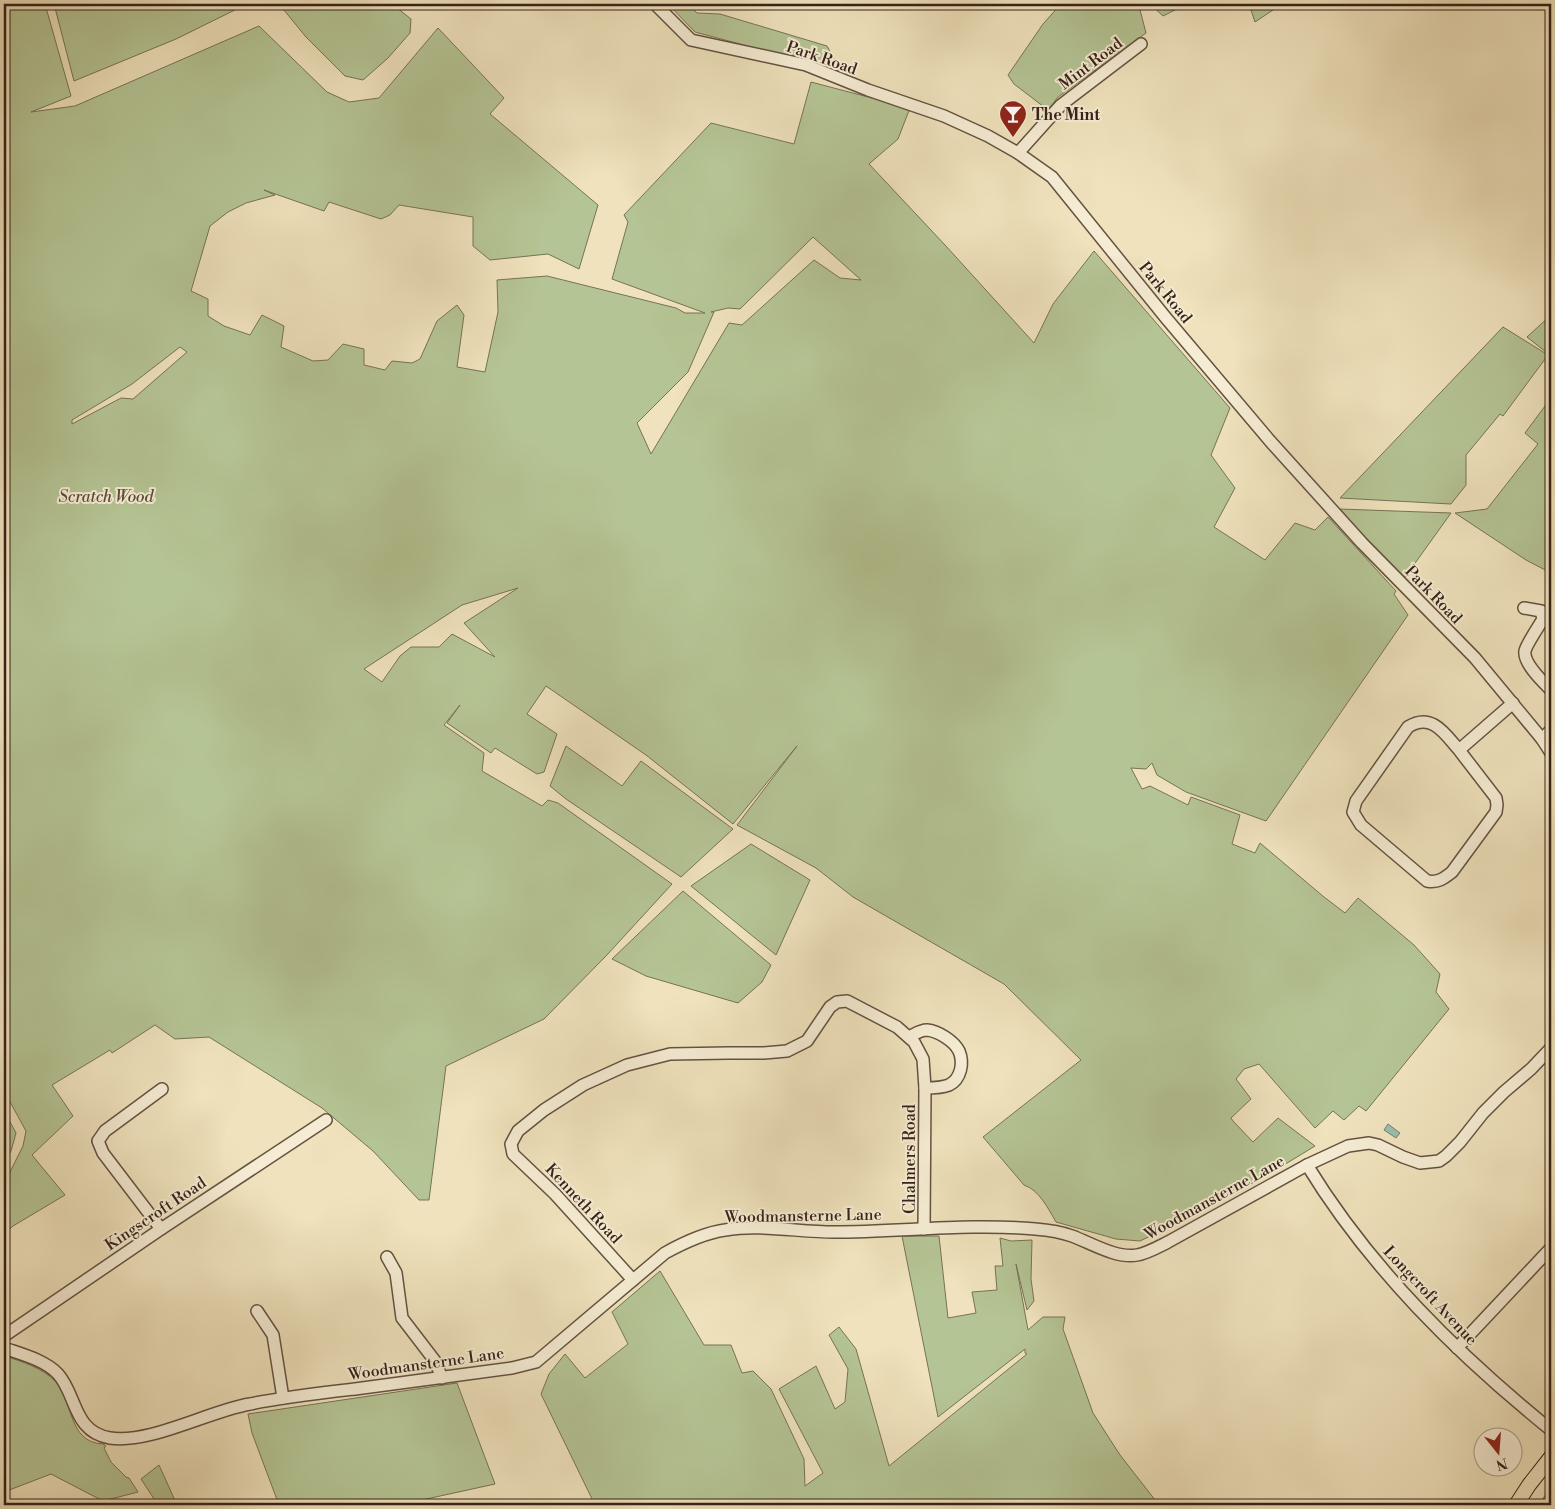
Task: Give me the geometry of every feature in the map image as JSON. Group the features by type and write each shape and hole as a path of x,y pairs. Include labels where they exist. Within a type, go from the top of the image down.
{"main road":[{"path":"1516,1505 1551,1457"}],"street":[{"name":"Park Road","path":"656,4 691,40 806,65 868,90 944,116 988,136 1018,153 1052,177 1166,318 1276,448 1362,543 1475,658 1542,739 1551,753"},
{"name":"Mint Road","path":"1018,153 1061,105 1142,44"},
{"path":"1524,608 1541,612 1543,616 1525,648 1525,654 1528,663 1537,676 1551,690"},
{"path":"1459,750 1513,703"},
{"path":"1428,721 1434,724 1459,750 1496,798 1496,812 1452,872 1444,879 1436,882 1427,881 1361,825 1353,812 1356,801 1399,738 1408,726 1414,722 1428,721"},
{"path":"1542,739 1551,730"},
{"name":"Chalmers Road","path":"512,1149 511,1144 518,1131 544,1110 583,1085 626,1065 670,1054 728,1052 764,1054 787,1051 807,1041 830,1007 837,1002 847,1001 897,1027 914,1042 923,1059 925,1088 924,1229"},
{"name":"Chalmers Road","path":"909,1037 920,1031 933,1031 944,1036 959,1051 960,1074 953,1082 947,1086 925,1088"},
{"name":"Woodmansterne Lane","path":"4,1348 40,1362 57,1372 64,1381 80,1419 93,1431 110,1438 148,1435 247,1404 512,1368 536,1362 665,1253 709,1234 725,1230 770,1229 834,1232 924,1229 1035,1229 1070,1236 1120,1255 1136,1256 1168,1242 1307,1165 1348,1146 1369,1143 1420,1162 1439,1161 1460,1142 1482,1113 1531,1069 1551,1048"},
{"path":"161,1229 103,1153 98,1141 105,1131 162,1089"},
{"name":"Kingscroft Road","path":"4,1336 326,1120"},
{"name":"Kenneth Road","path":"512,1149 513,1154 555,1194 633,1280"},
{"name":"Longcroft Avenue","path":"1307,1165 1352,1232 1417,1307 1457,1348 1551,1430"},
{"path":"1457,1348 1551,1248"},
{"path":"387,1257 396,1273 402,1318 435,1360 442,1378"},
{"path":"257,1311 273,1335 283,1398"}],"green space":[{"name":"Scratch Wood","path":"4,4 45,4 71,96 31,112 75,106 259,26 327,92 349,102 379,98 438,28 504,98 490,114 598,205 579,269 548,254 490,260 473,246 473,217 399,205 390,215 381,219 329,202 324,211 264,190 275,195 246,203 228,212 210,226 191,291 208,299 208,316 224,326 250,335 262,315 284,326 281,347 313,361 328,360 343,344 364,349 364,365 385,370 392,361 412,363 420,359 437,321 457,305 464,315 457,367 485,372 498,312 497,280 547,276 676,308 685,313 705,313 612,279 628,222 624,215 711,123 794,144 811,82 910,108 898,139 869,164 1034,343 1053,304 1094,251 1230,408 1211,455 1235,488 1214,527 1265,560 1295,523 1315,530 1328,517 1396,591 1394,594 1408,615 1266,821 1186,792 1157,775 1152,763 1146,769 1131,768 1142,789 1150,786 1188,805 1191,797 1240,815 1232,844 1255,853 1260,843 1345,913 1358,898 1414,945 1440,974 1436,992 1449,1009 1366,1111 1359,1106 1344,1120 1333,1111 1315,1128 1259,1064 1244,1069 1236,1079 1251,1099 1231,1118 1233,1121 1253,1142 1278,1118 1315,1146 1269,1174 1182,1221 1140,1241 1116,1239 1056,1222 1039,1195 1024,1185 983,1137 1081,1060 1004,984 853,897 816,868 737,825 797,746 733,824 646,755 546,686 527,714 557,734 544,772 537,774 495,748 491,753 447,723 460,705 444,725 484,753 482,771 542,806 548,800 558,803 672,884 606,956 544,1019 446,1066 429,1200 419,1200 373,1151 322,1108 209,1037 175,1039 155,1025 112,1053 110,1050 52,1085 73,1116 32,1155 65,1195 13,1226 4,1234 4,1184 23,1146 26,1131 4,1091","holes":["813,237 861,280 840,278 814,260 742,325 729,323 651,454 637,423 688,372 714,312 711,312 728,308 740,309","180,347 187,352 133,399 121,398 72,424 72,420 132,384","518,588 464,623 495,657 452,634 439,647 411,647 400,656 382,682 364,669 462,605"]},
{"path":"54,4 247,4 176,39 74,81"},
{"path":"279,4 392,4 411,19 410,33 388,58 363,80 345,76 306,37"},
{"path":"668,4 688,4 697,13 720,14 827,46 841,71 695,32"},
{"path":"1061,4 1144,4 1139,6 1146,33 1058,97 1048,110 1014,84 1008,75 1043,24"},
{"path":"1150,4 1187,4 1163,16"},
{"path":"1249,4 1282,4 1255,22"},
{"path":"1551,315 1551,356 1527,337"},
{"path":"1503,327 1548,355 1503,416 1500,414 1466,455 1466,485 1451,504 1340,498"},
{"path":"1551,398 1551,573 1526,560 1455,513 1487,509 1538,444 1525,433"},
{"path":"1339,509 1451,513 1403,580"},
{"path":"566,746 622,786 641,761 733,829 681,877 566,799 550,786"},
{"path":"751,844 810,880 776,955 691,886"},
{"path":"683,891 771,965 762,982 738,1003 646,976 612,959"},
{"path":"4,1111 16,1133 11,1151 4,1164"},
{"path":"902,1236 939,1236 948,1318 976,1313 972,1292 997,1290 995,1266 1003,1266 1000,1238 1011,1241 1032,1240 1031,1279 1034,1301 1027,1310 1016,1264 1028,1330 1043,1317 1065,1317 1063,1329 1093,1413 1120,1455 1159,1505 595,1505 541,1394 549,1374 565,1354 585,1378 628,1344 612,1312 660,1271 704,1345 731,1345 742,1373 753,1371 771,1389 804,1459 805,1486 823,1473 779,1389 816,1366 835,1409 845,1402 848,1369 829,1335 839,1327 856,1349 889,1466 1027,1354 1025,1349 938,1417"},
{"path":"4,1356 38,1369 56,1382 62,1390 77,1429 91,1442 106,1446 104,1448 111,1462 129,1478 138,1492 103,1501 51,1474 4,1492"},
{"path":"457,1383 495,1484 399,1505 279,1505 252,1433 248,1414"},
{"path":"159,1465 177,1505 158,1505 141,1479"},
{"path":"1551,1486 1551,1505 1539,1505"}],"shaded area":[{"path":"1388,1124 1400,1133 1396,1138 1384,1130"}],"place":[{"name":"The Mint","path":"1013,138"}]}
